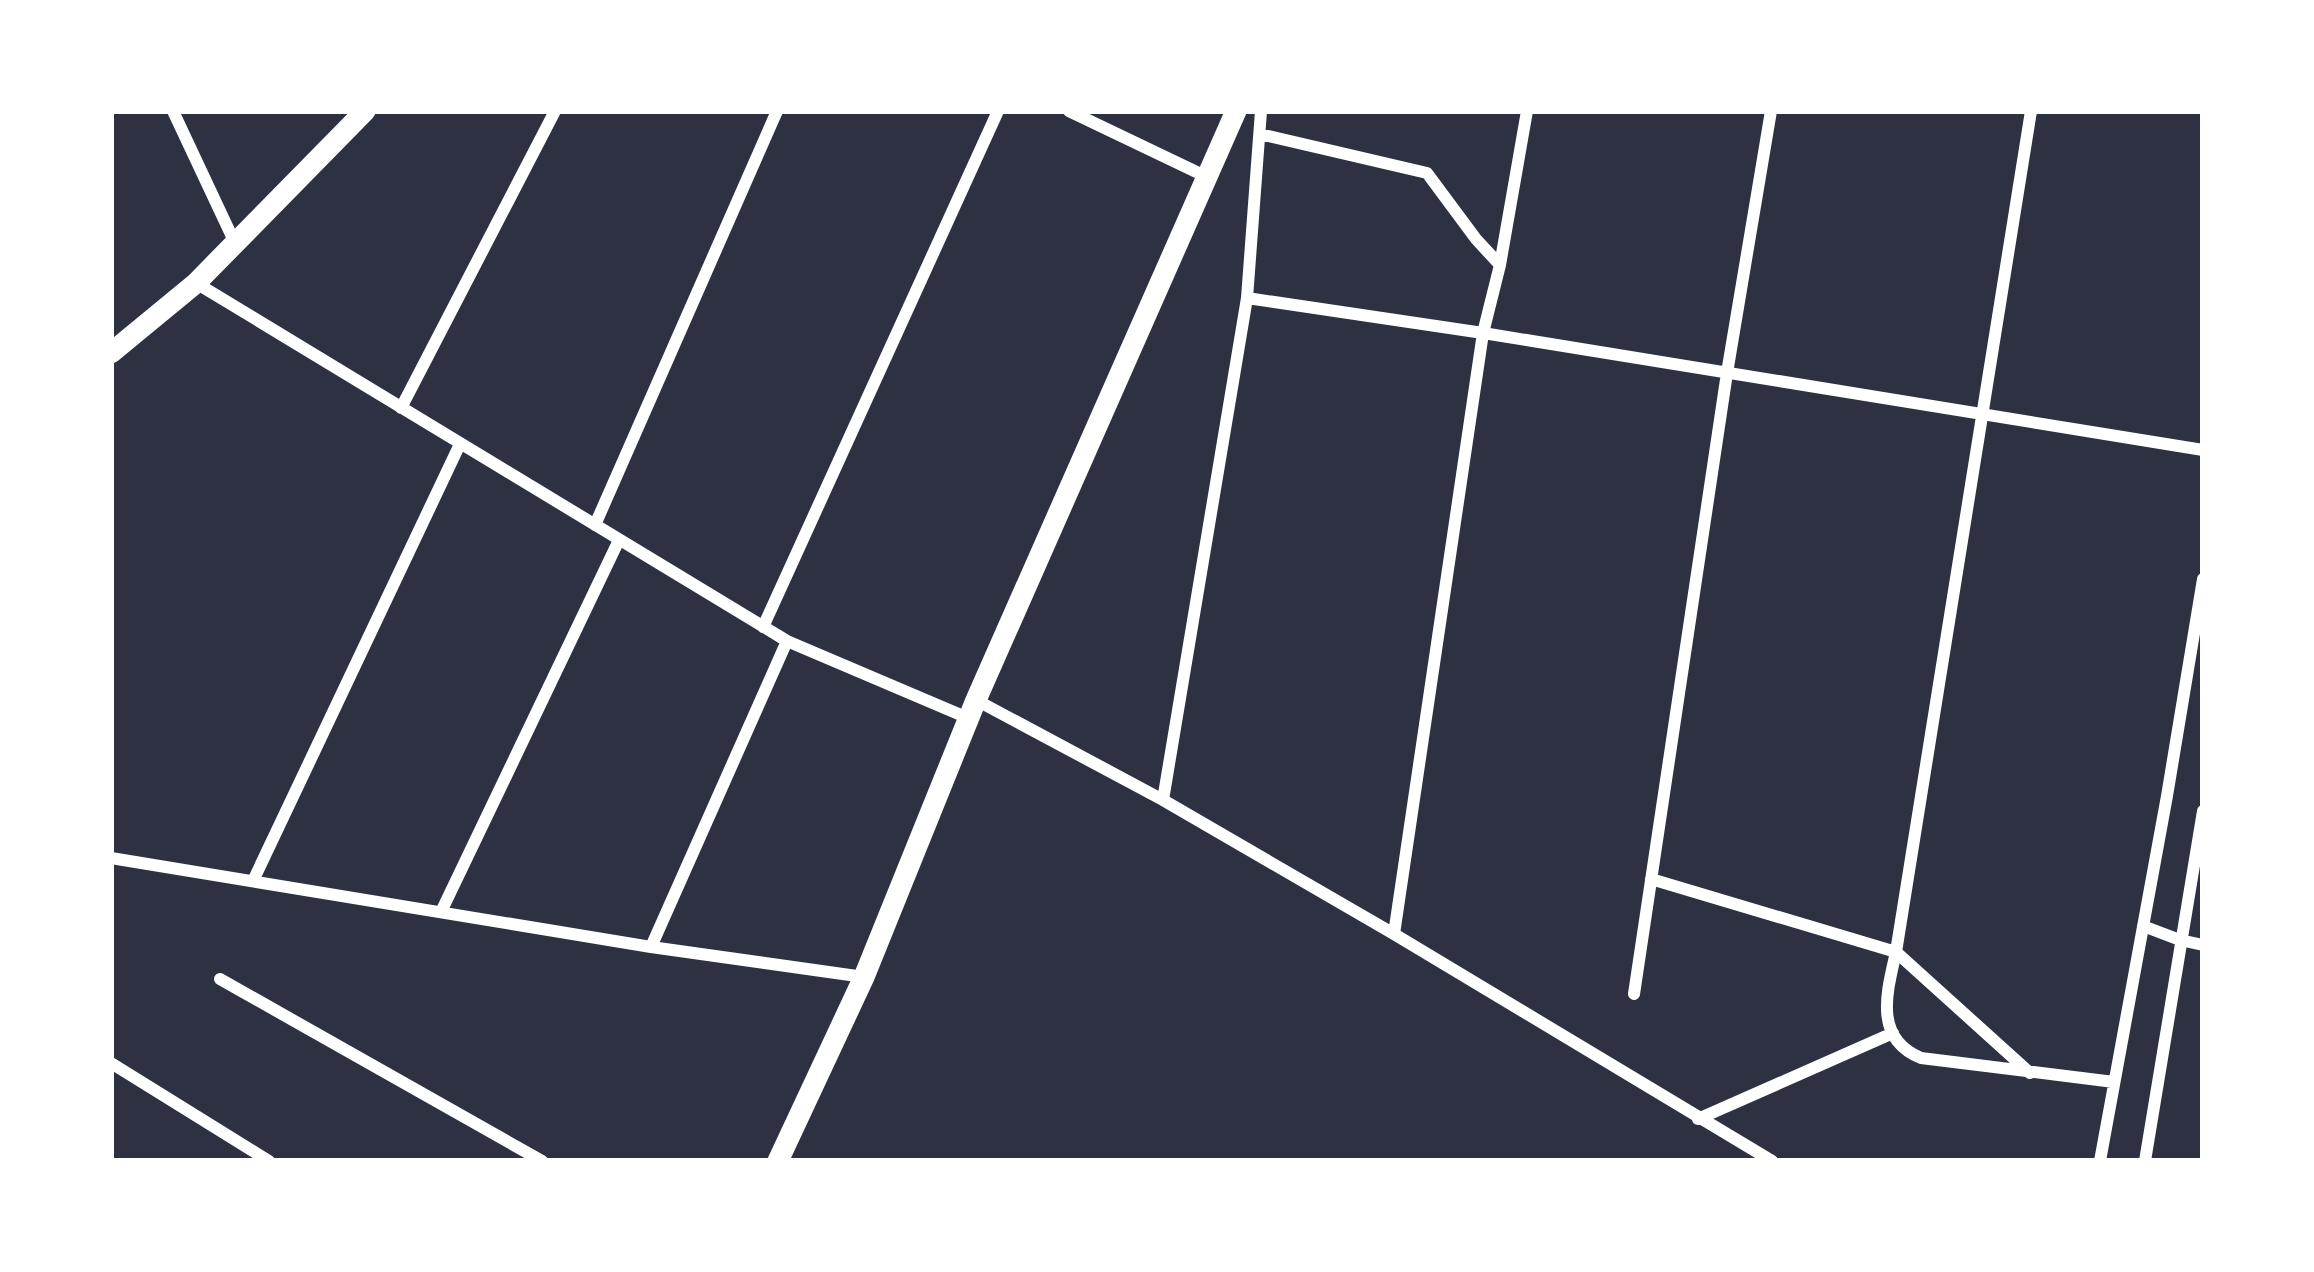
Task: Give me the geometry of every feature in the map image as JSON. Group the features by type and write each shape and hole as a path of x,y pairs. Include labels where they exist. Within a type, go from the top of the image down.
{"street":[{"path":"173,111 235,243"},
{"path":"111,353 196,283 365,111"},
{"path":"401,408 555,111"},
{"path":"596,525 777,111"},
{"path":"763,627 998,111"},
{"path":"1069,111 1207,177"},
{"path":"778,1161 864,977 972,709 1235,111"},
{"path":"1163,800 1247,298 1261,111"},
{"path":"1394,934 1483,333 1527,111"},
{"path":"1634,994 1726,373 1772,111"},
{"path":"2031,111 1886,996 1887,1019 1906,1051 1921,1058 2114,1082"},
{"path":"1260,134 1427,172 1500,265"},
{"path":"196,283 788,641 972,709 1163,800 1772,1161"},
{"path":"1247,298 2203,450"},
{"path":"253,881 460,443"},
{"path":"441,912 620,540"},
{"path":"2100,1161 2203,579"},
{"path":"651,947 788,641"},
{"path":"2145,1161 2203,811"},
{"path":"111,857 651,947 864,977"},
{"path":"1651,879 1896,952 2030,1073"},
{"path":"2143,926 2203,944"},
{"path":"220,979 542,1161"},
{"path":"1698,1119 1892,1033"},
{"path":"111,1063 269,1161"}]}
